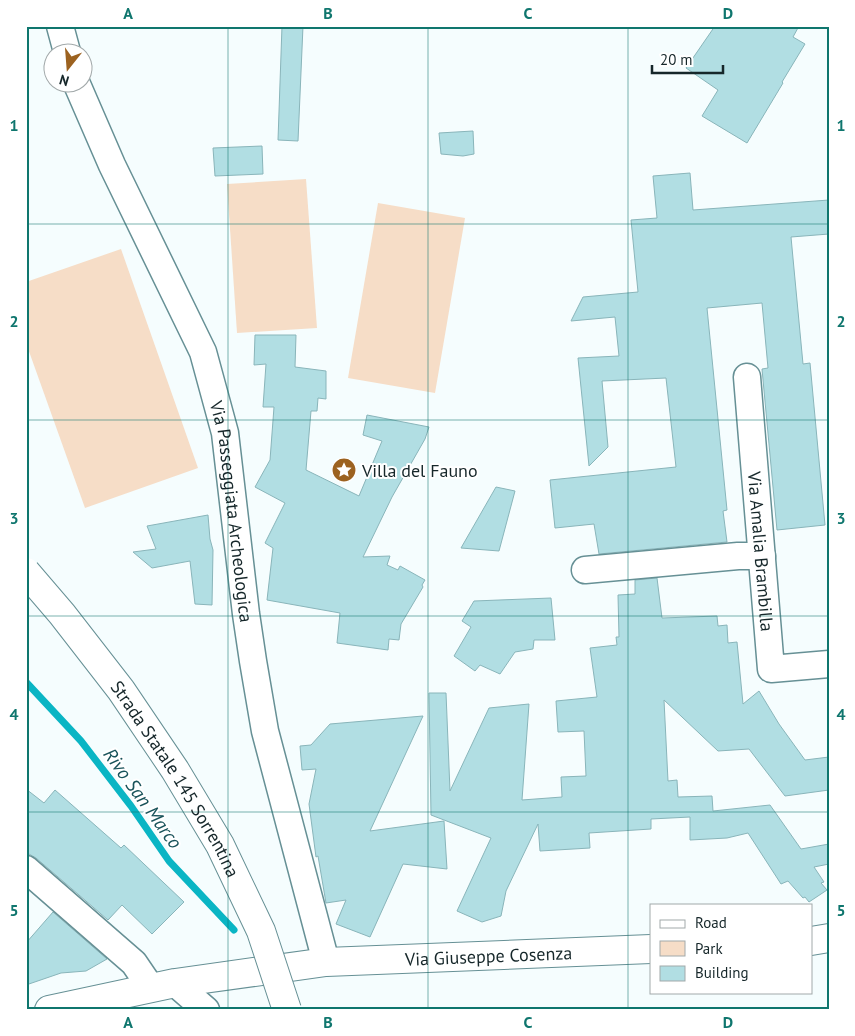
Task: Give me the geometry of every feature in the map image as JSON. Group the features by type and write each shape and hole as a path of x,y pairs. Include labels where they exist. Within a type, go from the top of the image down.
{"main road":[{"name":"Strada Statale 145 Sorrentina","path":"26,572 62,614 121,690 175,770 220,845 261,931 287,1010"},
{"path":"812,941 829,938"},
{"name":"Via Giuseppe Cosenza","path":"49,1010 163,986 326,962 650,949"}],"street":[{"path":"60,26 64,42"},
{"name":"Via Passeggiata Archeologica","path":"79,92 112,165 203,352 225,433 246,614 265,731 326,962"},
{"name":"Via Amalia Brambilla","path":"748,377 771,668 829,664"},
{"path":"585,570 738,556 762,556"},
{"path":"26,869 163,986 206,1010"}],"green space":[{"path":"306,179 317,328 237,333 227,184"},
{"path":"378,203 465,218 435,393 348,378"},
{"path":"121,249 198,468 85,508 26,343 26,282"}],"building":[{"path":"282,26 303,26 298,141 278,140"},
{"path":"715,26 799,26 793,37 805,44 747,143 702,116 718,90 686,68"},
{"path":"473,131 474,154 463,156 441,154 439,133"},
{"path":"262,146 263,174 215,176 213,148"},
{"path":"690,173 693,210 829,200 829,234 791,237 803,364 810,363 825,525 777,530 762,369 768,368 762,303 707,308 727,510 723,511 727,542 599,554 594,524 555,528 550,480 676,467 666,378 602,381 608,447 589,466 578,358 619,356 615,317 571,321 583,297 638,292 631,220 657,218 653,176"},
{"path":"255,335 296,335 295,367 326,371 326,399 318,398 317,411 311,411 306,470 359,496 382,441 363,435 367,415 429,427 425,439 392,497 363,557 390,556 387,565 398,570 400,566 425,580 422,585 423,587 401,624 399,640 389,639 388,650 337,643 340,613 267,600 273,548 265,543 285,503 255,487 270,460 274,407 263,407 266,364 254,365"},
{"path":"496,487 515,491 499,551 461,548"},
{"path":"208,515 213,550 212,605 195,604 190,561 152,568 133,552 156,549 147,526"},
{"path":"657,578 662,618 717,616 718,626 727,625 728,643 737,642 743,704 759,691 779,724 805,760 829,757 829,790 785,796 749,749 718,751 664,700 668,781 677,780 678,797 712,796 713,811 770,805 801,849 829,844 829,864 814,867 824,882 821,883 827,890 809,902 788,881 781,884 748,833 727,838 690,840 690,817 651,819 651,829 589,833 590,848 540,851 538,824 506,891 501,916 482,922 457,911 491,838 431,815 429,693 446,693 450,791 489,708 529,704 522,800 562,797 561,777 586,776 584,731 558,732 556,701 597,697 590,648 617,645 616,637 619,637 618,595 635,594 635,580"},
{"path":"551,598 555,640 534,640 533,649 515,652 500,674 480,665 475,671 454,656 471,627 462,621 474,601"},
{"path":"423,716 370,831 444,821 447,869 403,864 370,937 336,924 346,900 326,903 318,856 316,857 309,804 316,769 302,770 300,746 311,745 330,724"},
{"path":"26,789 44,803 55,790 121,848 124,845 184,902 152,934 122,905 108,920 36,858 26,854"},
{"path":"53,912 107,959 86,971 61,973 26,985 26,943"}],"waterway":[{"name":"Rivo San Marco","path":"26,682 81,741 131,806 169,861 234,930"}],"place":[{"name":"Villa del Fauno","path":"344,470"}]}
